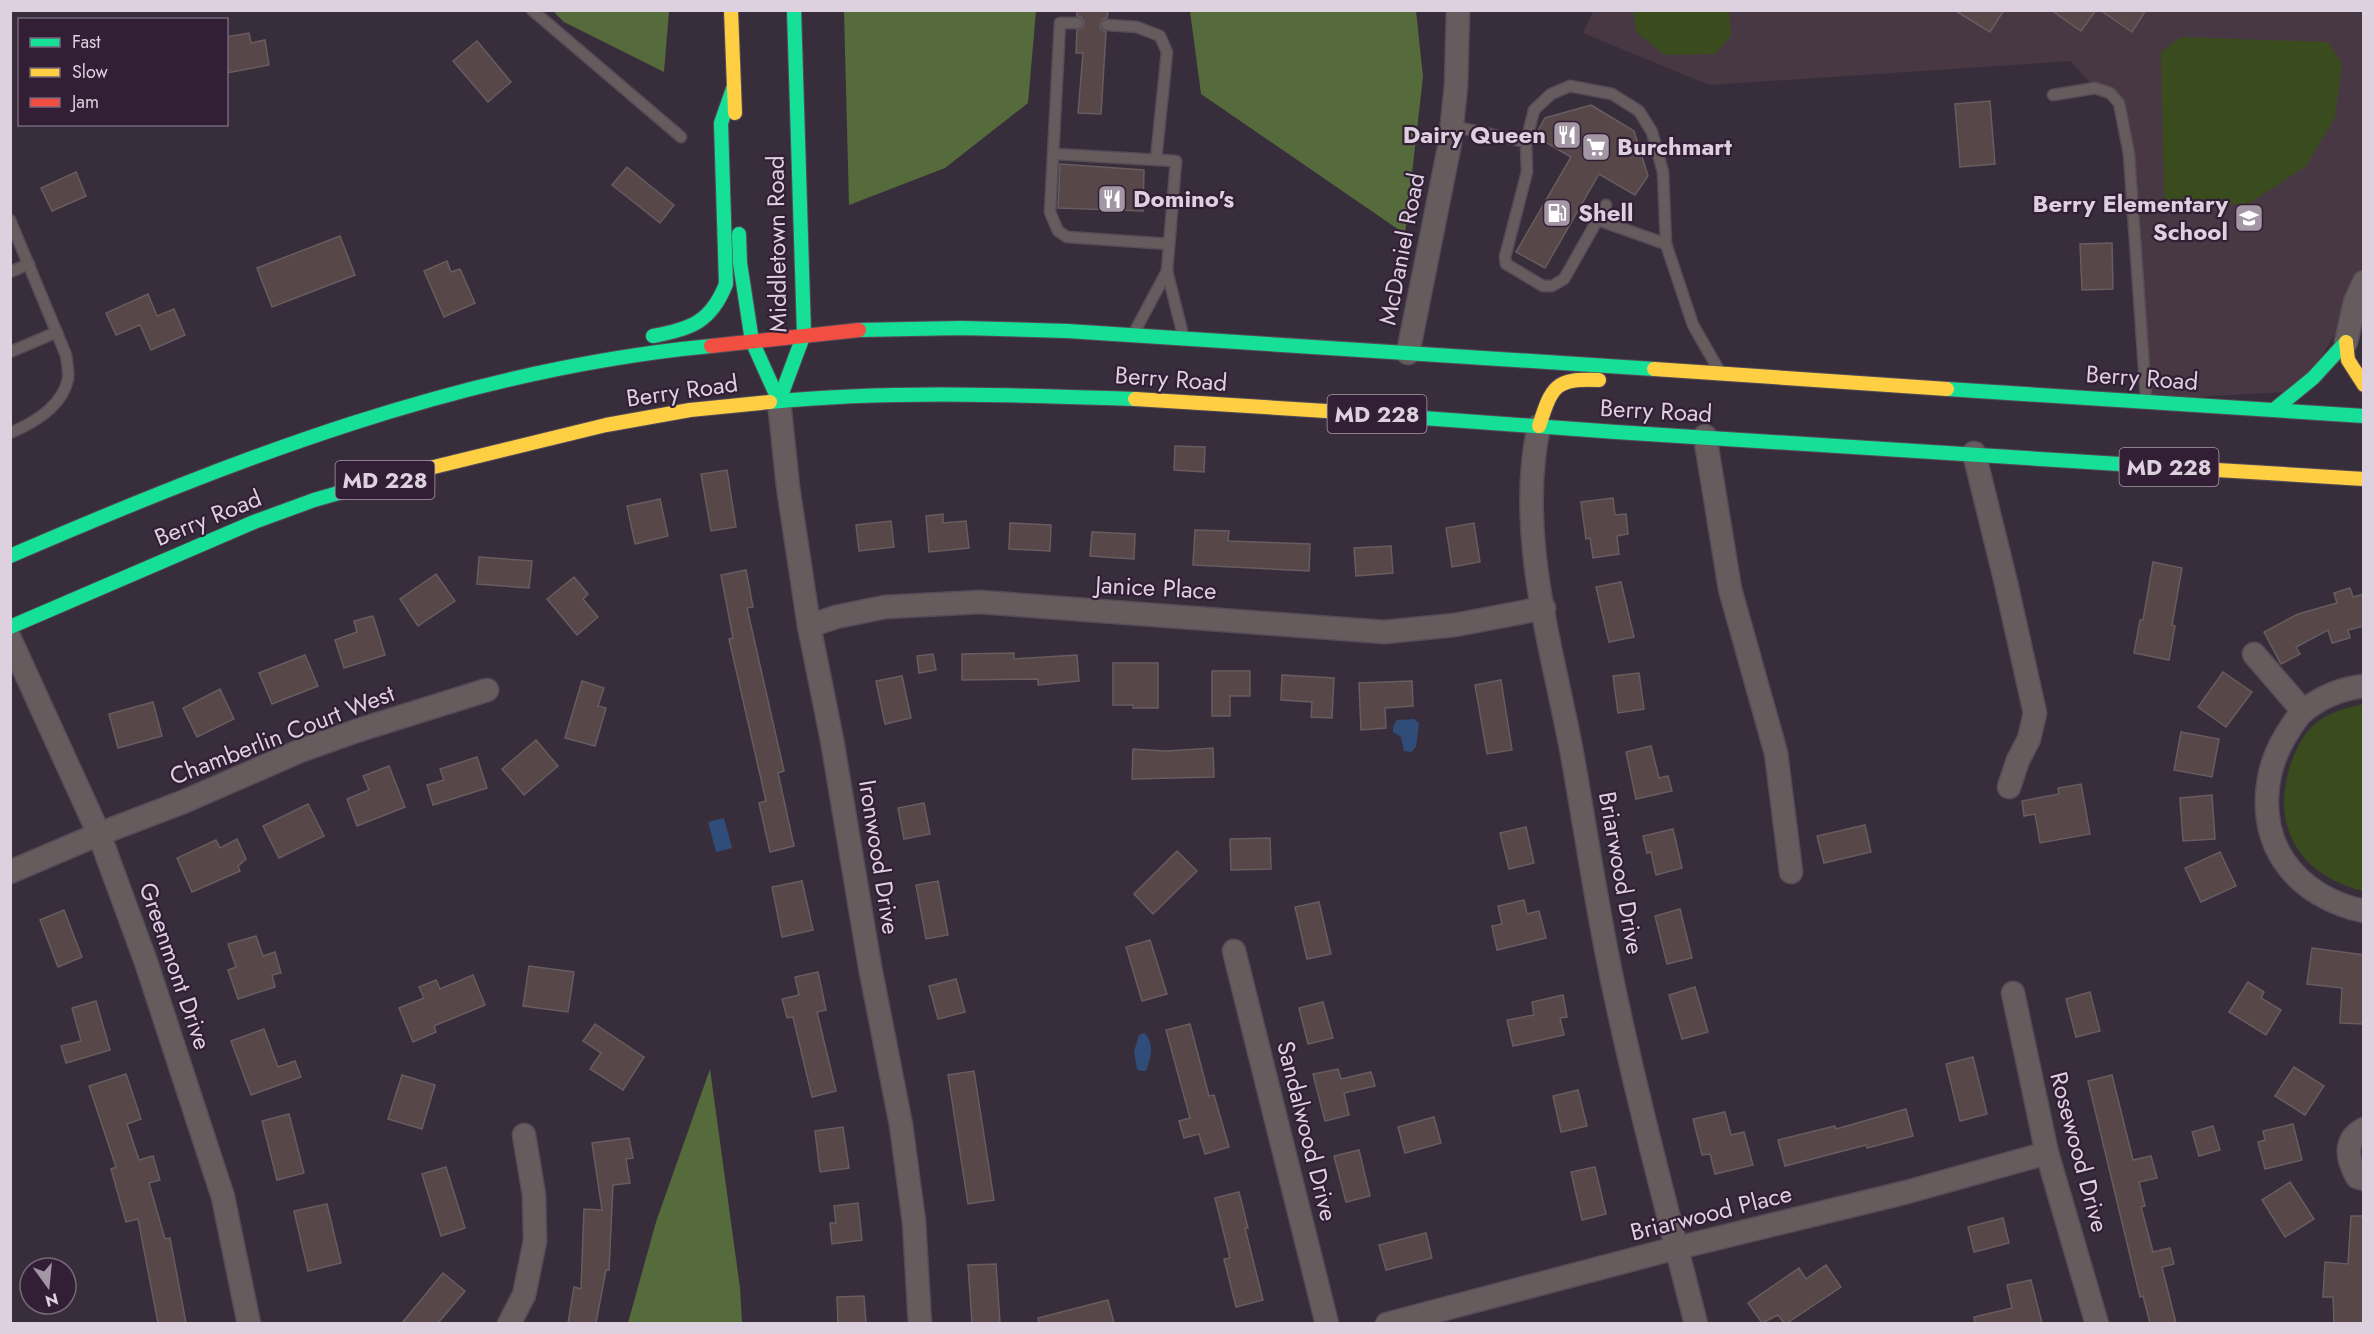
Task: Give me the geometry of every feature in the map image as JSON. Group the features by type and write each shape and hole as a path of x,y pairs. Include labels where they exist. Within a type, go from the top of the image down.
{"main road":[{"path":"731,10 735,122"},
{"name":"Middletown Road","path":"779,401 804,334 794,10"},
{"path":"637,339 685,329 700,323 709,316 722,296 726,284 721,123 734,86"},
{"name":"Middletown Road","path":"738,216 740,263 752,341 779,401"},
{"name":"Berry Road","path":"10,556 199,476 287,444 423,402 554,370 662,351 804,334 861,330 990,328 1133,335 2364,416"},
{"path":"2346,342 2348,360 2364,385"},
{"path":"2275,410 2300,392 2327,366 2346,342"},
{"path":"554,370 565,357"},
{"path":"1539,426 1550,392 1562,382 1578,379 1612,381"},
{"path":"1724,388 1889,384"},
{"name":"Berry Road","path":"10,627 238,528 326,497 433,466 606,425 690,410 866,395 964,393 1170,400 2364,479"}],"street":[{"name":"McDaniel Road","path":"1408,354 1452,126 1456,86 1458,10"},
{"path":"2346,342 2349,320 2364,282"},
{"name":"Ironwood Drive","path":"779,401 789,497 809,626 834,752 870,967 901,1125 914,1222 920,1323"},
{"name":"Briarwood Drive","path":"1539,426 1534,450 1533,512 1536,554 1544,608 1612,979 1696,1323"},
{"path":"1705,436 1730,589 1776,753 1791,872"},
{"path":"1974,453 2035,713 2029,739 2018,760 2009,787"},
{"name":"Janice Place","path":"809,626 836,617 885,607 980,602 1384,632 1501,617 1544,608"},
{"name":"Greenmont Drive","path":"10,639 99,834 146,962 219,1186 249,1323"},
{"path":"2254,654 2303,711"},
{"path":"2364,686 2334,693 2303,711 2279,746 2267,785 2270,828 2283,860 2298,878 2330,900 2364,911"},
{"name":"Chamberlin Court West","path":"10,872 99,834 183,802 300,751 487,690"},
{"name":"Sandalwood Drive","path":"1234,951 1327,1323"},
{"name":"Rosewood Drive","path":"2013,993 2047,1153 2097,1323"},
{"path":"2364,1129 2355,1133 2349,1143 2348,1155 2357,1177 2364,1179"},
{"path":"509,1323 524,1294 534,1241 534,1196 524,1135"},
{"name":"Briarwood Place","path":"1387,1323 1907,1192 2047,1153"}],"lane":[{"path":"532,10 681,137"},
{"path":"1077,23 1060,23 1050,212 1058,231 1067,237 1169,244"},
{"path":"1107,25 1137,27 1160,36 1167,52 1156,160"},
{"path":"1606,206 1564,279 1552,286 1543,286 1506,264 1505,257 1527,172 1526,142 1534,110 1551,94 1570,86 1612,94 1639,111 1652,132 1663,172 1666,244 1693,325 1720,373"},
{"path":"2053,95 2095,88 2110,93 2119,103 2129,154 2146,400"},
{"path":"1452,126 1526,142"},
{"path":"1054,154 1176,160 1167,271 1184,338"},
{"path":"10,220 66,355 68,378 62,396 52,408 23,428 10,433"},
{"path":"1598,220 1666,244"},
{"path":"10,272 29,264"},
{"path":"1133,335 1167,271"},
{"path":"10,352 57,332"}],"shaded area":[{"name":"Berry Elementary School","path":"1594,10 2363,11 2363,282 2355,302 2300,391 2146,400 2119,103 2095,88 2070,61 1709,85 1583,33"}],"green space":[{"path":"553,11 669,11 664,72 564,22"},
{"path":"844,11 1036,11 1028,103 945,168 849,205"},
{"path":"1190,11 1416,11 1423,77 1405,234 1201,94"},
{"path":"1633,11 1729,11 1731,36 1715,54 1665,55 1636,32"},
{"path":"2181,37 2328,42 2342,64 2335,117 2306,166 2250,203 2183,210 2164,199 2161,52"},
{"path":"2363,704 2363,891 2323,874 2308,861 2296,846 2288,829 2284,810 2285,789 2290,766 2303,737 2316,723 2327,716"},
{"path":"710,1069 740,1288 742,1323 628,1323 656,1222"}],"water":[{"path":"1414,719 1419,723 1416,747 1411,752 1404,751 1401,737 1393,732 1393,726 1397,720"},
{"path":"724,818 732,848 716,852 708,822"},
{"path":"1145,1033 1150,1042 1151,1052 1146,1071 1141,1071 1137,1069 1134,1051 1139,1035"}],"building":[{"path":"1077,10 1108,11 1107,18 1103,19 1100,24 1101,29 1106,32 1101,114 1078,113 1083,53 1076,53 1077,30 1083,27 1084,22 1081,17 1077,16"},
{"path":"1954,10 2004,10 1990,32"},
{"path":"2051,10 2096,10 2081,31"},
{"path":"2100,10 2146,10 2132,32"},
{"path":"249,33 251,43 265,40 269,65 228,73 228,37"},
{"path":"477,41 511,82 488,102 453,61"},
{"path":"1990,101 1995,164 1960,167 1955,104"},
{"path":"1591,105 1634,131 1648,176 1635,195 1599,174 1545,268 1516,252 1571,157 1535,136 1545,118"},
{"path":"1060,164 1144,170 1143,211 1058,208"},
{"path":"627,167 674,205 660,223 612,185"},
{"path":"76,172 86,196 52,211 41,188"},
{"path":"340,236 355,275 272,307 257,268"},
{"path":"2112,243 2113,289 2082,290 2080,244"},
{"path":"447,261 451,272 460,269 475,303 444,317 424,271"},
{"path":"148,294 157,316 174,309 185,335 151,350 140,325 116,335 106,313"},
{"path":"1175,446 1205,447 1204,472 1174,470"},
{"path":"727,470 736,527 711,531 701,474"},
{"path":"1613,498 1615,515 1626,514 1628,534 1617,536 1619,554 1593,558 1590,538 1586,539 1581,502"},
{"path":"660,499 668,536 635,544 627,506"},
{"path":"943,514 943,523 966,521 969,548 929,552 926,516"},
{"path":"891,521 894,547 859,551 856,525"},
{"path":"1010,523 1051,525 1050,551 1009,549"},
{"path":"1474,523 1480,562 1452,567 1446,528"},
{"path":"1195,530 1229,531 1228,541 1310,544 1309,571 1193,565"},
{"path":"1092,532 1135,534 1134,559 1090,556"},
{"path":"1391,546 1393,573 1356,576 1354,548"},
{"path":"479,557 532,561 529,588 477,584"},
{"path":"2153,562 2182,568 2172,625 2175,626 2169,660 2134,653 2140,620 2143,620"},
{"path":"746,570 753,607 747,608 784,771 778,773 794,846 770,852 759,803 766,801 729,639 733,638 721,575"},
{"path":"436,574 455,601 418,626 400,599"},
{"path":"574,577 588,594 583,599 598,617 577,635 547,599"},
{"path":"1621,582 1634,637 1609,642 1596,587"},
{"path":"2350,588 2353,597 2364,594 2364,626 2348,630 2350,638 2332,643 2328,630 2296,647 2300,654 2281,664 2264,632 2298,614 2337,603 2334,593"},
{"path":"373,616 385,655 344,668 335,640 357,632 354,621"},
{"path":"1014,653 1014,659 1077,655 1079,681 1038,685 1038,679 962,680 962,654"},
{"path":"933,654 936,670 919,673 917,656"},
{"path":"305,655 318,686 272,704 259,673"},
{"path":"1113,663 1158,663 1158,708 1113,705"},
{"path":"1212,671 1250,671 1250,696 1230,696 1230,716 1212,716"},
{"path":"2223,672 2252,692 2226,727 2198,707"},
{"path":"1639,673 1644,709 1618,713 1613,676"},
{"path":"1282,675 1334,678 1332,718 1311,717 1312,702 1281,700"},
{"path":"902,676 911,718 885,724 876,681"},
{"path":"1501,680 1512,750 1487,754 1475,685"},
{"path":"582,681 604,688 598,706 606,708 595,746 565,738"},
{"path":"1412,681 1413,706 1385,708 1386,728 1361,730 1359,683"},
{"path":"220,689 234,719 197,737 183,708"},
{"path":"153,702 162,736 118,748 109,714"},
{"path":"2181,732 2219,739 2212,777 2174,770"},
{"path":"536,740 558,766 524,795 502,769"},
{"path":"1651,746 1659,778 1668,776 1672,791 1636,799 1626,752"},
{"path":"1213,748 1214,777 1132,779 1133,749 1166,751"},
{"path":"477,757 487,788 433,805 427,785 444,780 440,769"},
{"path":"389,766 405,807 357,826 347,799 369,790 363,776"},
{"path":"2081,784 2090,834 2040,843 2035,814 2024,816 2022,801 2059,794 2058,788"},
{"path":"2212,795 2215,839 2183,841 2180,798"},
{"path":"924,803 930,834 904,839 898,808"},
{"path":"308,804 324,836 279,858 263,826"},
{"path":"1865,825 1871,852 1824,863 1817,836"},
{"path":"1526,827 1534,863 1509,869 1500,833"},
{"path":"1673,829 1682,868 1656,875 1651,852 1647,853 1643,836"},
{"path":"1270,838 1271,869 1231,870 1230,839"},
{"path":"237,839 246,859 238,866 240,871 192,892 177,858 216,840 220,848"},
{"path":"1177,851 1197,871 1153,914 1134,894"},
{"path":"2220,852 2236,886 2201,902 2185,868"},
{"path":"802,881 813,930 782,937 772,887"},
{"path":"938,881 948,935 926,939 916,885"},
{"path":"1524,900 1527,914 1539,911 1546,938 1497,950 1492,926 1502,924 1498,906"},
{"path":"1319,902 1331,954 1307,959 1295,907"},
{"path":"1680,909 1692,958 1667,964 1655,916"},
{"path":"64,910 82,957 58,967 40,920"},
{"path":"256,936 263,956 275,952 281,973 272,975 275,987 238,999 228,970 236,967 228,944"},
{"path":"1150,940 1167,994 1142,1001 1126,947"},
{"path":"2312,948 2364,955 2364,1024 2340,1023 2342,988 2307,984"},
{"path":"529,966 574,972 568,1012 523,1006"},
{"path":"818,972 826,1010 817,1012 836,1091 812,1097 793,1017 787,1018 782,999 799,995 795,977"},
{"path":"473,975 485,1005 434,1026 436,1032 413,1042 399,1008 424,998 419,987 436,980 440,989"},
{"path":"956,979 965,1012 938,1019 929,986"},
{"path":"2248,982 2264,992 2261,998 2281,1010 2266,1035 2229,1012"},
{"path":"1695,987 1708,1032 1682,1039 1669,995"},
{"path":"2090,992 2100,1031 2076,1037 2066,999"},
{"path":"1563,995 1567,1017 1560,1018 1564,1035 1513,1046 1507,1020 1534,1015 1532,1002"},
{"path":"96,1001 110,1050 66,1063 61,1046 81,1041 72,1008"},
{"path":"1323,1002 1333,1038 1308,1044 1299,1008"},
{"path":"595,1024 644,1057 623,1090 590,1069 601,1053 583,1041"},
{"path":"1190,1024 1209,1096 1214,1095 1229,1147 1205,1154 1199,1134 1184,1138 1179,1121 1190,1118 1166,1030"},
{"path":"264,1029 278,1067 295,1061 301,1077 251,1095 231,1041"},
{"path":"1973,1057 1987,1114 1960,1121 1946,1064"},
{"path":"2294,1067 2324,1086 2305,1115 2275,1096"},
{"path":"1338,1069 1341,1079 1371,1072 1375,1086 1344,1093 1349,1115 1325,1121 1313,1074"},
{"path":"974,1071 994,1200 968,1204 948,1075"},
{"path":"126,1074 141,1119 127,1124 139,1160 153,1156 160,1180 149,1183 165,1239 170,1238 186,1323 158,1323 138,1219 126,1222 111,1169 116,1167 89,1086"},
{"path":"402,1075 435,1085 422,1129 388,1119"},
{"path":"2112,1075 2133,1160 2151,1156 2157,1178 2139,1182 2145,1206 2141,1207 2153,1252 2170,1248 2174,1264 2162,1267 2176,1323 2150,1323 2143,1296 2140,1297 2088,1081"},
{"path":"1578,1090 1587,1126 1561,1132 1553,1096"},
{"path":"1906,1109 1913,1136 1867,1148 1866,1145 1785,1166 1778,1140 1835,1126 1836,1129"},
{"path":"1725,1112 1731,1135 1744,1132 1753,1165 1715,1174 1710,1154 1702,1155 1693,1119"},
{"path":"289,1114 304,1173 277,1180 262,1121"},
{"path":"1434,1117 1441,1143 1405,1153 1398,1127"},
{"path":"2293,1124 2302,1160 2265,1169 2258,1142 2265,1140 2263,1131"},
{"path":"2213,1126 2220,1150 2199,1156 2192,1132"},
{"path":"843,1127 849,1168 820,1172 815,1131"},
{"path":"629,1138 633,1158 626,1159 630,1183 613,1185 609,1270 606,1270 596,1323 568,1323 574,1287 581,1289 584,1209 602,1210 592,1143"},
{"path":"1359,1150 1370,1196 1346,1202 1334,1156"},
{"path":"446,1167 465,1228 441,1236 422,1174"},
{"path":"1595,1167 1606,1214 1582,1220 1571,1172"},
{"path":"2290,1182 2314,1219 2285,1237 2262,1200"},
{"path":"1239,1192 1248,1228 1245,1228 1263,1300 1236,1307 1224,1259 1230,1258 1215,1198"},
{"path":"858,1203 862,1240 832,1244 830,1223 836,1223 834,1206"},
{"path":"327,1204 341,1263 308,1271 294,1211"},
{"path":"2351,1216 2364,1216 2364,1323 2334,1323 2333,1297 2323,1297 2325,1262 2348,1264"},
{"path":"2003,1218 2009,1243 1974,1252 1968,1227"},
{"path":"1426,1233 1432,1258 1386,1270 1379,1245"},
{"path":"996,1264 1000,1323 972,1323 968,1265"},
{"path":"1826,1265 1841,1287 1787,1323 1784,1323 1778,1315 1762,1323 1748,1303 1799,1268 1806,1279"},
{"path":"443,1273 465,1291 438,1323 402,1323"},
{"path":"2031,1280 2042,1323 1975,1323 1974,1317 2012,1308 2007,1285"},
{"path":"864,1296 866,1323 838,1323 837,1297"},
{"path":"1108,1300 1114,1323 1039,1323 1038,1318"}],"traffic: fast":[{"path":"779,401 804,334 794,10"},
{"path":"653,336 698,322 714,307 726,284 721,123 734,86"},
{"path":"739,234 740,263 752,341 779,401"},
{"path":"859,330 962,328 1067,331 1654,369"},
{"path":"2275,409 2313,378 2346,342"},
{"path":"10,556 180,486 353,423 440,397 529,375 619,358 711,346"},
{"path":"1947,389 2364,416"},
{"path":"770,402 907,395 1135,399"},
{"path":"1326,411 2151,466"},
{"path":"10,627 254,522 314,500 405,474"}],"traffic: slow":[{"path":"731,10 735,113"},
{"path":"2346,342 2348,360 2364,385"},
{"path":"1654,369 1947,389"},
{"path":"1539,426 1552,393 1557,387 1573,381 1599,380"},
{"path":"1135,399 1326,411"},
{"path":"405,474 606,425 690,410 770,402"},
{"path":"2151,466 2364,479"}],"traffic: jam":[{"path":"711,346 859,330"}],"place":[{"name":"Dairy Queen","path":"1567,135"},
{"name":"Burchmart","path":"1596,147"},
{"name":"Domino's","path":"1112,199"},
{"name":"Shell","path":"1557,213"},
{"name":"Berry Elementary School","path":"2249,218"}]}
